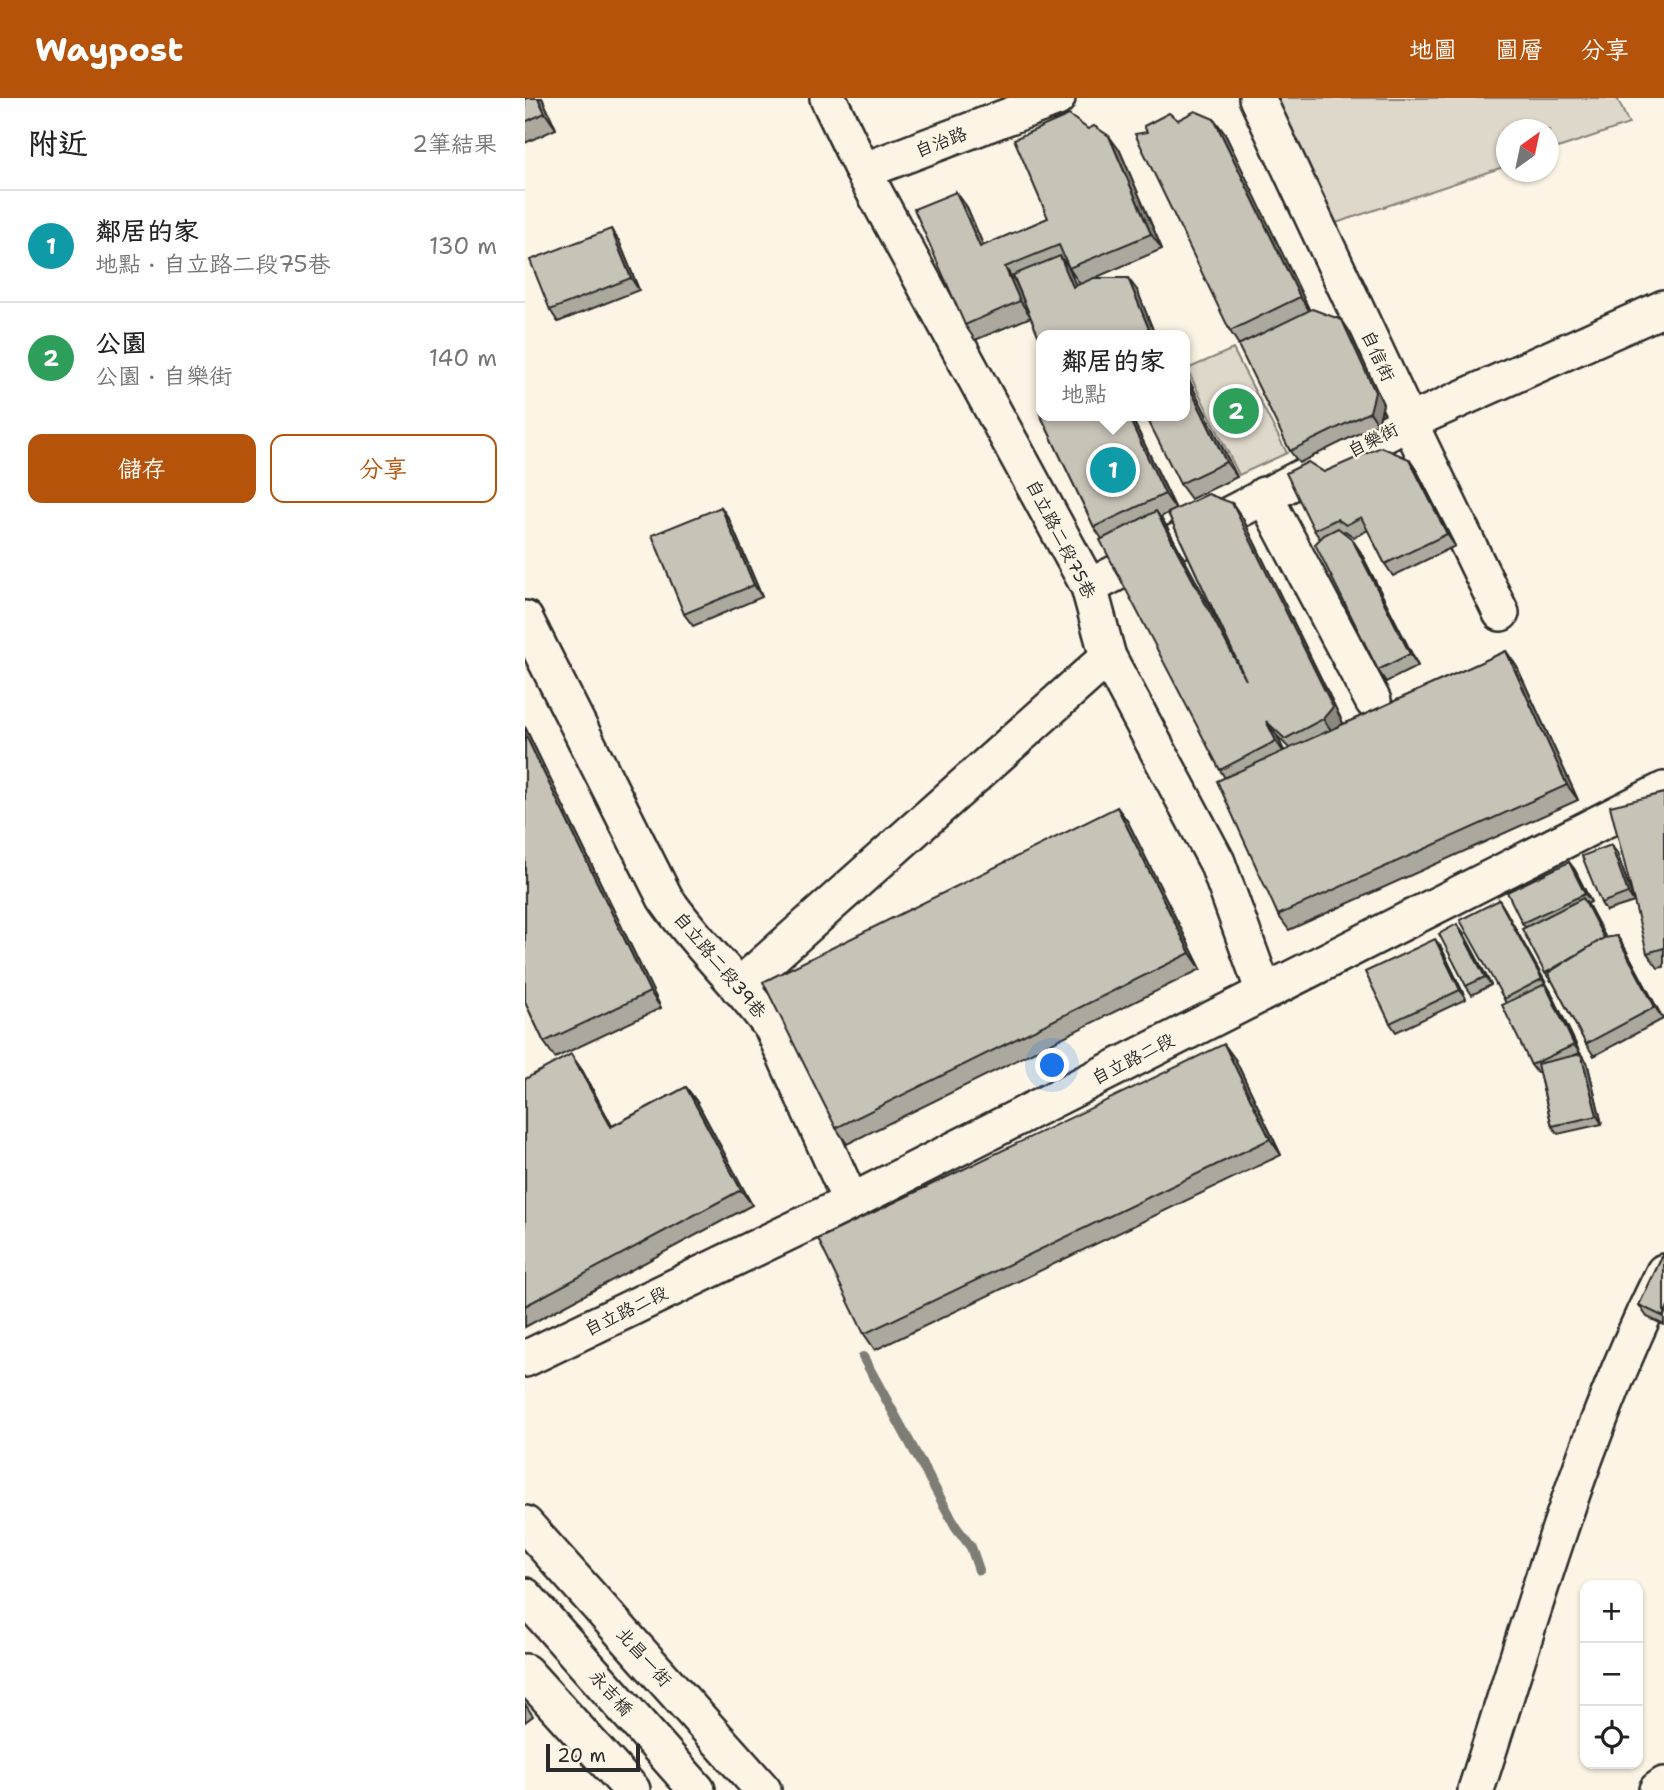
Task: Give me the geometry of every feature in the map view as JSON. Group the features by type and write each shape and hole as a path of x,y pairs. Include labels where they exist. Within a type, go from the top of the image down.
{"street":[{"name":"自立路二段75巷","path":"828,98 863,171 1090,587 1108,657 1217,862 1264,992"},
{"name":"自治路","path":"863,171 1057,98"},
{"name":"自信街","path":"1257,98 1501,613"},
{"name":"自樂街","path":"1090,587 1409,422 1664,308"},
{"path":"1264,495 1373,701"},
{"name":"自立路二段39巷","path":"525,619 665,898 678,917 757,1006 773,1028 851,1202"},
{"path":"739,987 1108,657"},
{"name":"自立路二段","path":"525,1359 851,1202 1664,790"},
{"path":"1476,1790 1580,1470 1641,1317 1664,1272"},
{"name":"北昌一街","path":"525,1524 763,1790"},
{"name":"永吉橋","path":"525,1596 697,1790"},
{"path":"525,1672 632,1790"},
{"path":"1657,1790 1664,1785"}],"shaded area":[{"path":"1273,98 1617,98 1629,124 1559,148 1559,119 1496,119 1496,169 1330,225"},
{"path":"1233,349 1287,453 1239,475 1190,375 1190,368"}],"building":[{"path":"525,98 538,98 545,113 525,122"},
{"path":"1195,111 1214,119 1300,297 1230,331 1135,134 1147,132 1144,126 1169,113 1178,120"},
{"path":"1069,115 1088,129 1094,126 1109,136 1151,234 1069,268 1059,245 1005,267 1020,301 965,325 914,209 956,192 980,247 1048,218 1014,139"},
{"path":"611,229 631,278 550,310 530,260"},
{"path":"1060,256 1073,287 1094,278 1128,278 1149,329 1036,330 1013,275"},
{"path":"1312,309 1342,320 1375,392 1370,412 1290,451 1238,345"},
{"path":"1190,388 1226,462 1180,484 1148,421 1190,421"},
{"path":"1043,421 1130,421 1165,494 1094,527"},
{"path":"1381,447 1409,459 1447,534 1385,564 1361,517 1346,525 1337,519 1314,530 1286,473 1308,462 1324,472"},
{"path":"1208,494 1232,503 1333,707 1323,719 1285,739 1266,721 1276,741 1220,770 1100,540 1156,511 1246,680 1168,513"},
{"path":"721,507 754,585 684,614 652,535"},
{"path":"1338,528 1352,539 1410,654 1378,670 1315,544 1324,535"},
{"path":"1506,651 1567,785 1278,915 1217,781"},
{"path":"525,734 650,992 544,1042 525,1002"},
{"path":"1664,793 1664,948 1647,953 1610,806"},
{"path":"1117,807 1190,953 836,1128 763,982"},
{"path":"1611,845 1628,893 1601,903 1582,856"},
{"path":"1569,862 1585,894 1522,923 1507,892"},
{"path":"1583,898 1604,938 1545,973 1522,929"},
{"path":"1499,900 1542,979 1504,999 1460,920"},
{"path":"1457,924 1485,977 1466,986 1439,934"},
{"path":"1617,936 1655,1007 1586,1044 1548,973 1604,938"},
{"path":"1435,939 1460,990 1390,1023 1365,972"},
{"path":"1545,984 1574,1045 1531,1065 1502,1005"},
{"path":"1224,1044 1270,1139 864,1334 818,1239"},
{"path":"571,1054 611,1127 686,1087 741,1190 525,1306 525,1079"},
{"path":"1581,1054 1597,1116 1552,1126 1537,1064"},
{"path":"1664,1253 1664,1317 1639,1305"}],"waterway":[{"path":"863,1357 956,1527 971,1547 979,1570"}],"place":[{"name":"公園","path":"1236,411"},
{"name":"鄰居的家","path":"1113,470"}]}
